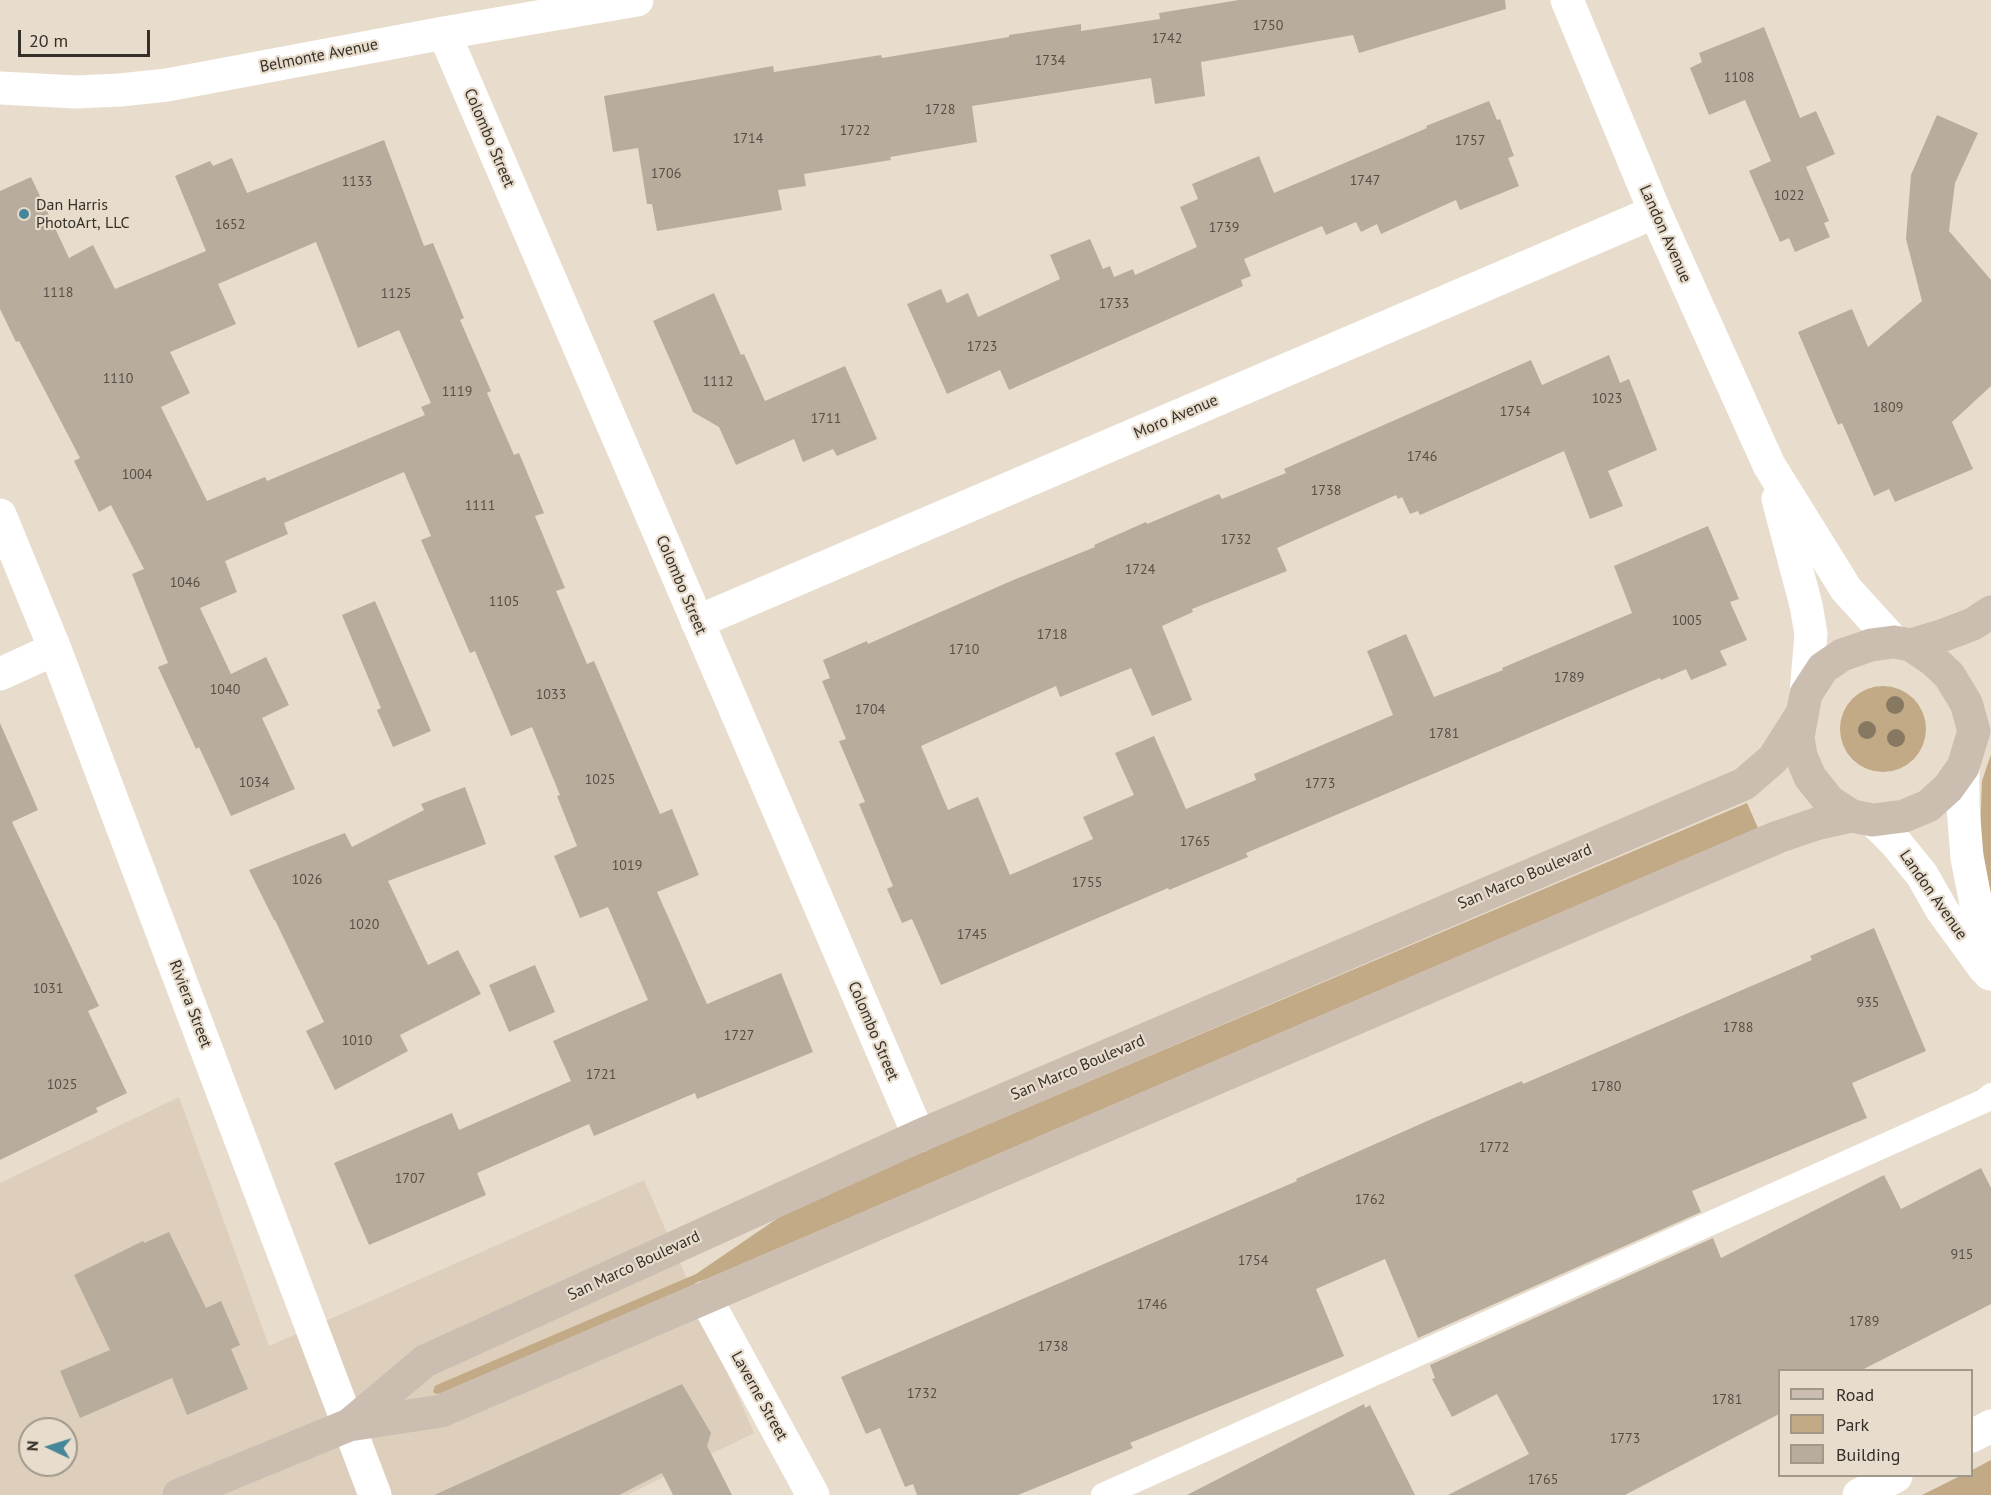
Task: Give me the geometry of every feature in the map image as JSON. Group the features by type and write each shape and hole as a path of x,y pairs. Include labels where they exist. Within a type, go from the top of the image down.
{"main road":[{"path":"1902,644 1933,660 1949,675 1966,702 1982,718 1963,767 1948,788 1928,806 1904,816 1862,818 1829,801 1810,777 1801,756 1798,737 1803,704 1823,668 1842,655 1871,645 1902,644 1944,635 1973,624 1991,612"},
{"name":"San Marco Boulevard","path":"349,1425 425,1361 919,1136 1744,784 1773,759 1803,704"},
{"name":"San Marco Boulevard","path":"179,1495 349,1425 441,1411 1778,837 1816,824 1862,818"}],"street":[{"name":"Belmonte Avenue","path":"0,88 76,92 167,85 444,33 637,0"},
{"name":"Landon Avenue","path":"1567,0 1655,212 1769,465"},
{"name":"Colombo Street","path":"444,33 919,1136"},
{"name":"Moro Avenue","path":"696,622 1655,212"},
{"path":"1769,465 1846,589 1902,644"},
{"path":"1769,465 1806,604 1811,634 1803,704"},
{"name":"Riviera Street","path":"0,515 55,649 375,1495"},
{"path":"0,674 55,649"},
{"name":"Landon Avenue","path":"1963,767 1967,858 1990,976"},
{"name":"Landon Avenue","path":"1862,818 1896,843 1922,875 1942,910 1990,976"},
{"name":"Laverne Street","path":"705,1298 813,1495"},
{"path":"1973,1435 1991,1426"},
{"path":"1859,1495 1894,1477"}],"lane":[{"path":"1103,1495 1984,1101 1991,1095"}],"shaded area":[{"path":"179,1097 269,1346 644,1180 754,1433 627,1495 0,1495 0,1183"}],"green space":[{"path":"1883,686 1900,689 1914,698 1923,712 1926,729 1923,746 1914,760 1900,769 1883,772 1866,769 1852,760 1843,746 1840,729 1843,712 1852,698 1866,689"},
{"path":"1991,754 1991,896 1980,834 1982,781"},
{"path":"1747,803 1758,828 441,1393 433,1392 435,1386 439,1384 696,1274 797,1205"},
{"path":"1991,1460 1991,1495 1922,1495 1958,1477 1973,1477 1973,1469"}],"building":[{"path":"1239,0 1505,0 1506,9 1359,53 1353,35 1201,62 1205,96 1155,104 1151,78 972,106 977,142 890,157 891,160 804,174 806,186 778,190 782,210 657,231 652,204 647,204 638,148 613,152 604,96 773,66 774,72 881,55 882,58 1081,24 1081,31 1160,19 1159,13"},
{"path":"1764,27 1800,118 1816,111 1835,154 1806,167 1829,221 1824,223 1830,237 1795,252 1789,238 1780,242 1749,171 1771,161 1745,100 1709,115 1690,68 1702,62 1699,53"},
{"path":"1489,101 1497,120 1500,119 1514,156 1508,158 1519,186 1460,210 1456,200 1381,234 1377,224 1361,232 1356,222 1326,235 1322,226 1244,259 1251,276 1241,280 1243,286 1009,390 1000,370 947,394 907,304 941,289 947,303 968,293 978,317 1060,279 1050,255 1090,239 1103,269 1110,266 1114,277 1133,269 1135,275 1197,247 1180,207 1198,199 1192,184 1259,156 1274,193 1427,128 1426,126"},
{"path":"1937,115 1978,133 1955,183 1949,231 1991,280 1991,386 1952,422 1973,469 1895,502 1889,489 1874,496 1842,423 1838,425 1798,332 1852,309 1868,347 1922,301 1906,239 1911,175"},
{"path":"384,140 424,246 433,243 464,318 460,320 491,391 487,393 514,455 519,453 544,513 535,516 565,588 556,591 587,664 594,661 660,814 672,809 699,875 657,892 707,1004 781,973 813,1052 697,1099 695,1093 594,1136 589,1124 477,1173 486,1195 369,1245 334,1163 452,1113 459,1130 571,1081 553,1041 648,1000 608,907 580,918 554,856 577,846 557,796 560,795 532,727 511,736 475,651 470,653 421,540 431,536 404,472 284,523 288,534 225,561 237,592 200,608 231,674 266,657 289,705 262,718 295,789 231,816 199,747 196,749 158,667 168,663 132,574 144,569 111,505 99,512 74,461 80,458 0,309 0,191 31,177 69,258 93,245 115,289 206,251 175,176 210,161 213,166 232,158 247,193","holes":["316,242 358,348 399,330 431,403 421,407 425,415 267,481 265,477 207,501 161,407 190,393 170,352 236,324 218,284"]},
{"path":"714,293 741,355 744,354 765,401 845,366 877,439 837,456 833,449 803,462 794,439 736,465 719,427 693,412 653,321"},
{"path":"1609,355 1620,383 1629,379 1657,450 1608,471 1623,506 1590,519 1564,451 1420,515 1418,511 1410,514 1402,497 1398,499 1396,495 1277,548 1287,571 1192,609 1193,612 1162,626 1192,700 1152,716 1131,668 1060,697 1056,686 921,746 948,810 978,797 1010,875 1093,839 1083,817 1134,795 1115,753 1154,736 1186,809 1256,780 1254,774 1393,715 1367,651 1406,634 1434,697 1503,670 1502,668 1632,613 1614,566 1708,526 1739,599 1730,602 1747,640 1720,651 1727,665 1691,680 1686,669 1661,680 1660,678 1246,853 1248,857 1169,890 1168,888 941,985 912,919 902,923 887,889 893,886 859,804 865,802 839,741 846,739 822,681 830,678 823,660 867,641 868,644 1095,547 1094,545 1146,522 1147,524 1219,494 1222,499 1286,473 1284,469 1531,360 1542,385"},
{"path":"375,601 431,731 393,747 377,710 381,708 342,615"},
{"path":"0,723 38,810 12,822 99,1006 88,1011 127,1093 96,1108 98,1112 0,1160"},
{"path":"465,787 486,844 388,881 428,965 458,950 481,994 400,1035 408,1051 335,1090 306,1031 324,1022 249,870 345,833 352,847 424,810 421,804"},
{"path":"1874,928 1926,1051 1852,1083 1867,1118 1692,1191 1701,1212 1418,1338 1385,1259 1316,1289 1344,1356 1130,1443 1133,1448 1018,1495 917,1495 913,1484 905,1487 880,1428 866,1434 841,1377 1297,1181 1296,1179 1434,1118 1522,1081 1523,1084 1812,960 1810,956"},
{"path":"535,965 555,1012 509,1032 489,985"},
{"path":"1981,1168 1991,1188 1991,1304 1864,1369 1778,1369 1778,1415 1625,1495 1448,1495 1529,1454 1497,1394 1452,1417 1432,1379 1435,1378 1430,1365 1713,1238 1721,1258 1884,1175 1901,1209"},
{"path":"169,1232 206,1308 221,1301 240,1345 231,1349 248,1389 187,1415 172,1378 80,1418 60,1371 110,1350 74,1275 143,1241 144,1243"},
{"path":"682,1384 711,1433 707,1446 732,1495 673,1495 662,1473 619,1495 434,1495"},
{"path":"1364,1404 1365,1408 1370,1405 1415,1495 1187,1495"}],"place":[{"name":"Dan Harris PhotoArt, LLC","path":"24,214"}]}
